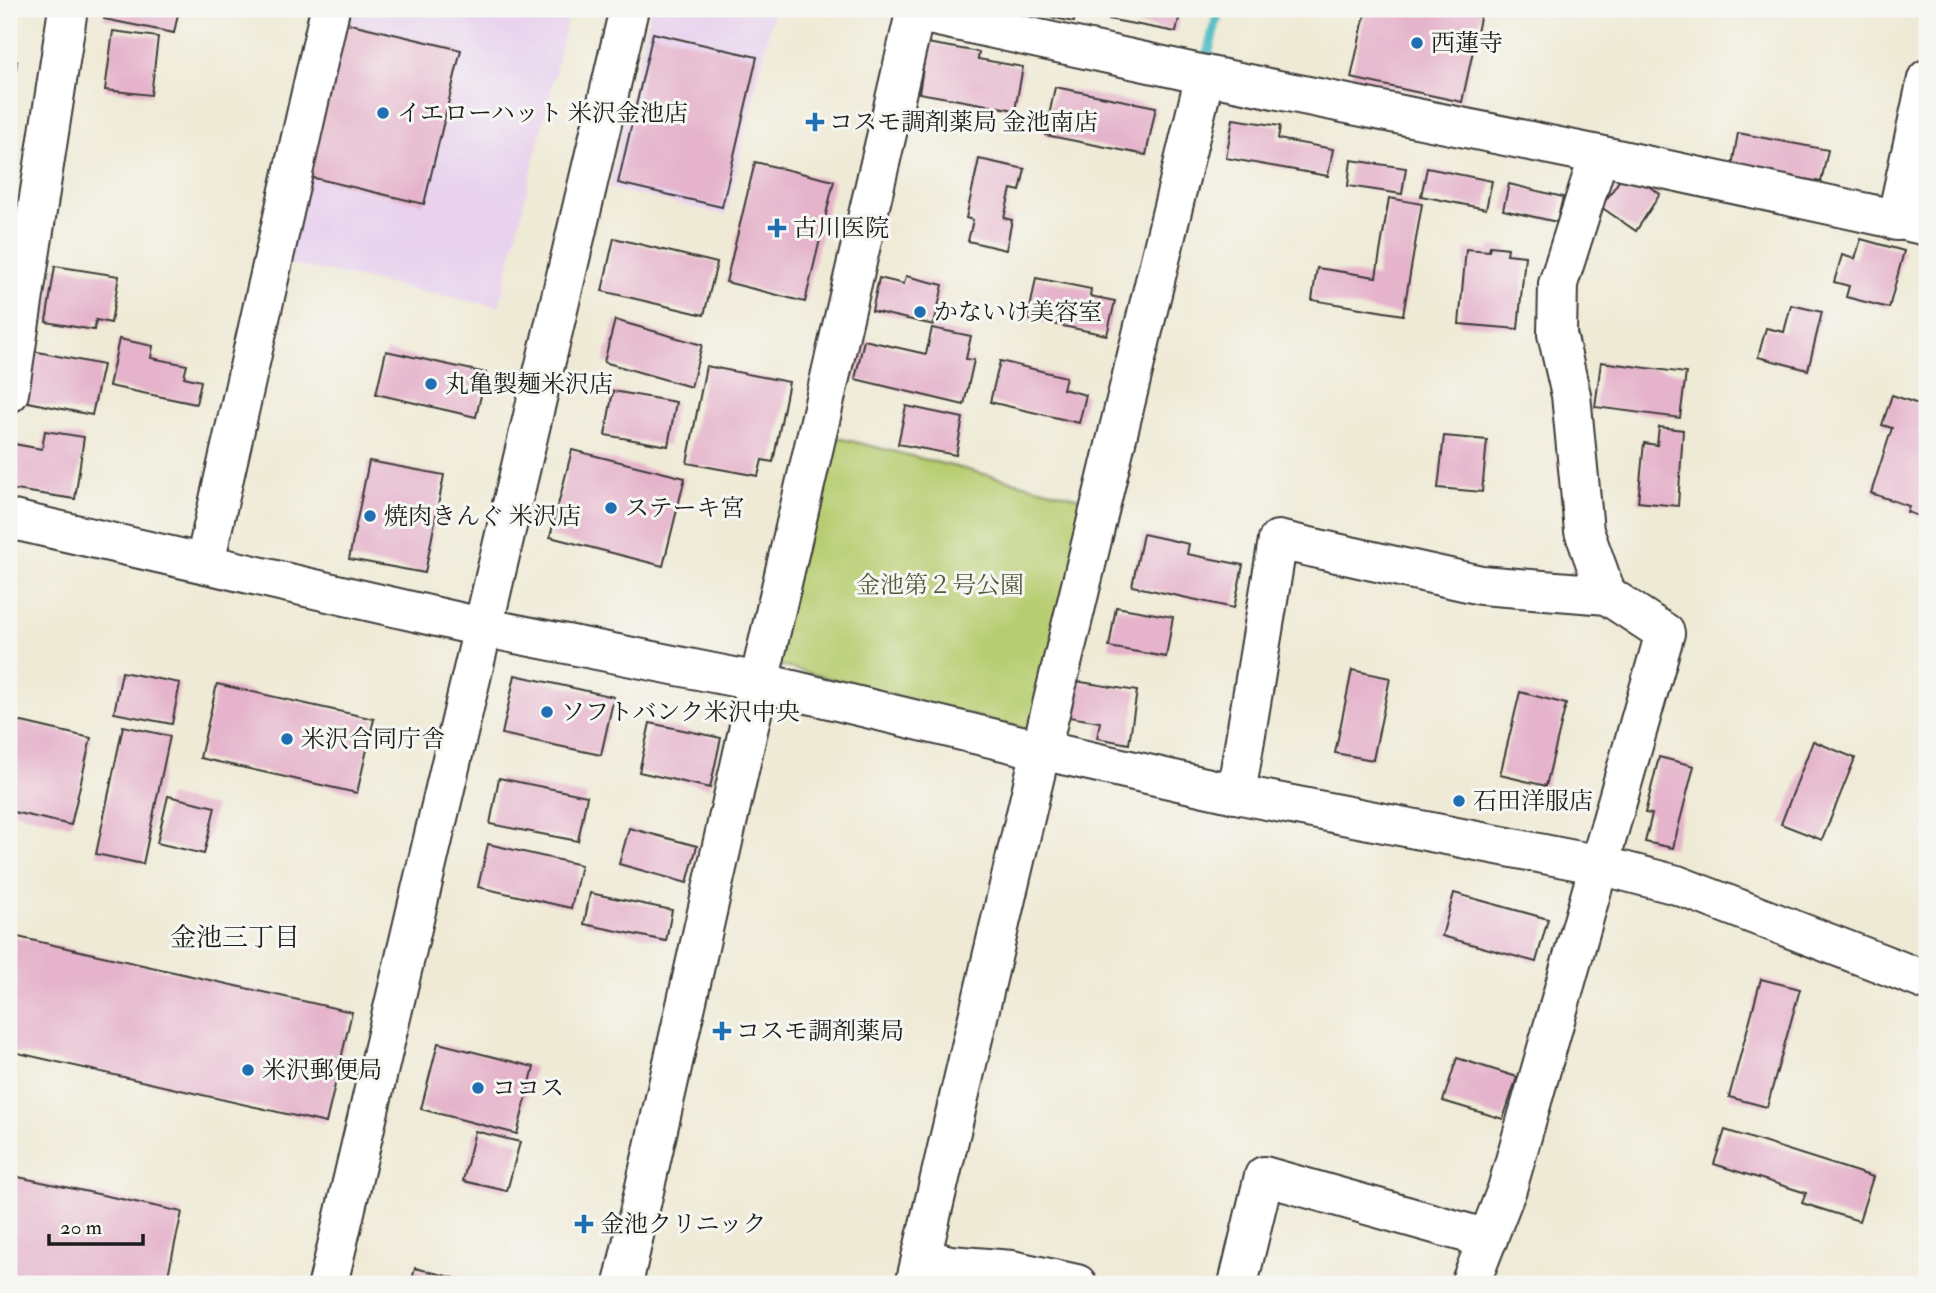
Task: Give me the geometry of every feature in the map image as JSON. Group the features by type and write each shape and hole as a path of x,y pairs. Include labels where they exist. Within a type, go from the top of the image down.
{"street":[{"path":"9,393 68,9"},
{"path":"205,562 330,9"},
{"path":"328,1284 629,9"},
{"path":"623,1284 915,10 1205,75 1599,155 1911,224 1927,79"},
{"path":"1077,1284 1012,1270 950,1265 918,1271 1205,75"},
{"path":"1599,155 1558,284 1556,334 1571,395 1584,531 1607,595"},
{"path":"9,519 481,627 760,682 1236,794 1600,865 1677,885 1927,981"},
{"path":"1236,794 1278,540 1481,584 1607,595 1665,633 1507,1189 1470,1284"},
{"path":"1238,1284 1264,1176 1488,1239"}],"shaded area":[{"path":"338,9 570,9 499,307 280,262"},
{"path":"651,9 774,9 726,215 609,188"}],"green space":[{"name":"金池第２号公園","path":"831,436 1089,500 1035,732 774,664"}],"building":[{"path":"106,9 179,9 174,33 104,19"},
{"path":"1076,9 1074,22 1021,11"},
{"path":"1089,9 1181,9 1176,32 1087,15"},
{"name":"西蓮寺","path":"1366,9 1482,9 1462,102 1351,78"},
{"name":"イエローハット 米沢金池店","path":"343,22 461,50 424,204 306,176"},
{"path":"113,31 158,37 151,95 105,90"},
{"path":"653,33 757,57 722,207 618,183"},
{"path":"927,43 979,52 978,59 1023,67 1015,110 919,93"},
{"path":"9,60 17,61 10,119 9,118"},
{"path":"1055,87 1156,107 1146,155 1045,135"},
{"path":"1233,119 1280,126 1278,139 1333,149 1328,176 1226,158"},
{"path":"1738,133 1828,150 1821,182 1732,166"},
{"path":"979,159 1025,169 1020,191 1011,189 1004,218 1012,220 1006,250 968,241 973,220 966,218"},
{"path":"1351,160 1406,168 1402,194 1348,186"},
{"path":"755,162 834,181 805,302 726,282"},
{"path":"1427,168 1492,181 1486,209 1421,196"},
{"path":"1626,171 1660,194 1636,231 1601,207"},
{"path":"1509,184 1563,197 1557,222 1503,210"},
{"path":"1389,198 1422,204 1403,315 1312,300 1317,268 1376,277"},
{"path":"614,238 717,263 704,315 602,291"},
{"path":"1861,239 1904,251 1889,308 1846,297 1849,286 1834,282 1842,255 1855,259"},
{"path":"1490,246 1508,248 1507,254 1525,256 1518,329 1459,324 1466,249 1489,251"},
{"path":"55,266 119,276 111,323 96,320 94,330 46,322"},
{"path":"906,276 943,285 934,325 872,311 879,278 904,284"},
{"path":"1036,278 1091,289 1090,296 1115,301 1107,335 1028,319"},
{"path":"1791,305 1822,312 1808,370 1758,357 1766,328 1784,332"},
{"path":"615,320 702,345 691,387 604,362"},
{"path":"932,328 971,336 966,359 974,360 964,405 855,379 864,340 926,354"},
{"path":"119,339 153,346 151,358 187,365 184,377 201,381 196,404 109,386"},
{"path":"23,349 103,365 92,415 13,399"},
{"name":"丸亀製麺米沢店","path":"386,351 486,373 476,417 376,394"},
{"path":"1000,361 1066,377 1063,389 1086,395 1079,423 990,402"},
{"path":"1601,362 1686,373 1680,418 1595,407"},
{"path":"706,366 789,382 773,462 762,460 758,476 687,463"},
{"path":"613,391 676,402 668,446 605,435"},
{"path":"1892,395 1927,407 1919,434 1927,437 1927,519 1907,512 1909,506 1871,493 1892,428 1882,425"},
{"path":"906,406 963,418 956,455 898,444"},
{"path":"1659,427 1683,430 1678,506 1638,502 1644,443 1657,445"},
{"path":"45,431 84,437 75,499 9,489 14,444 42,449"},
{"path":"1444,436 1487,440 1482,492 1438,488"},
{"path":"572,450 685,478 663,566 550,537"},
{"path":"369,461 444,475 425,573 349,559"},
{"path":"1143,534 1189,544 1187,554 1243,565 1234,608 1132,586"},
{"path":"1116,607 1173,617 1166,657 1109,647"},
{"path":"1352,670 1390,678 1373,760 1335,753"},
{"path":"122,672 180,683 172,724 114,713"},
{"path":"515,675 614,697 601,755 502,734"},
{"path":"1075,681 1137,691 1129,744 1097,738 1100,722 1069,717"},
{"name":"米沢合同庁舎","path":"217,684 374,719 357,793 200,758"},
{"path":"1520,692 1566,704 1546,786 1500,775"},
{"path":"9,719 91,738 71,825 9,811"},
{"path":"650,723 721,738 710,788 639,772"},
{"path":"123,726 170,736 143,864 96,854"},
{"path":"1813,741 1855,758 1822,840 1781,824"},
{"path":"1659,757 1694,766 1673,848 1645,842 1652,814 1645,813"},
{"path":"499,778 587,796 578,841 490,824"},
{"path":"168,796 215,807 204,854 157,843"},
{"path":"629,828 697,846 687,883 619,864"},
{"path":"488,844 581,865 571,908 478,887"},
{"path":"590,893 672,910 666,941 584,924"},
{"path":"1454,893 1548,919 1536,962 1442,936"},
{"path":"9,935 352,1012 326,1123 9,1051"},
{"path":"1761,979 1800,989 1767,1107 1729,1097"},
{"path":"438,1043 534,1067 517,1134 421,1109"},
{"path":"1457,1058 1517,1077 1503,1119 1443,1101"},
{"path":"1725,1130 1873,1177 1859,1221 1802,1203 1806,1193 1714,1164"},
{"path":"475,1131 520,1142 507,1191 463,1181"},
{"path":"9,1175 182,1212 166,1284 9,1284"},
{"path":"415,1268 475,1283 411,1284"}],"waterway":[{"path":"1202,65 1206,60 1219,9"}],"place":[{"name":"西蓮寺","path":"1417,43"},
{"name":"イエローハット 米沢金池店","path":"383,113"},
{"name":"コスモ調剤薬局 金池南店","path":"815,122"},
{"name":"古川医院","path":"777,228"},
{"name":"かないけ美容室","path":"920,312"},
{"name":"丸亀製麺米沢店","path":"431,384"},
{"name":"ステーキ宮","path":"611,508"},
{"name":"焼肉きんぐ 米沢店","path":"370,516"},
{"name":"ソフトバンク米沢中央","path":"547,712"},
{"name":"米沢合同庁舎","path":"287,739"},
{"name":"石田洋服店","path":"1459,801"},
{"name":"コスモ調剤薬局","path":"722,1031"},
{"name":"米沢郵便局","path":"248,1070"},
{"name":"ココス","path":"478,1088"},
{"name":"金池クリニック","path":"584,1224"}],"district":[{"name":"金池三丁目","path":"235,937"}]}
